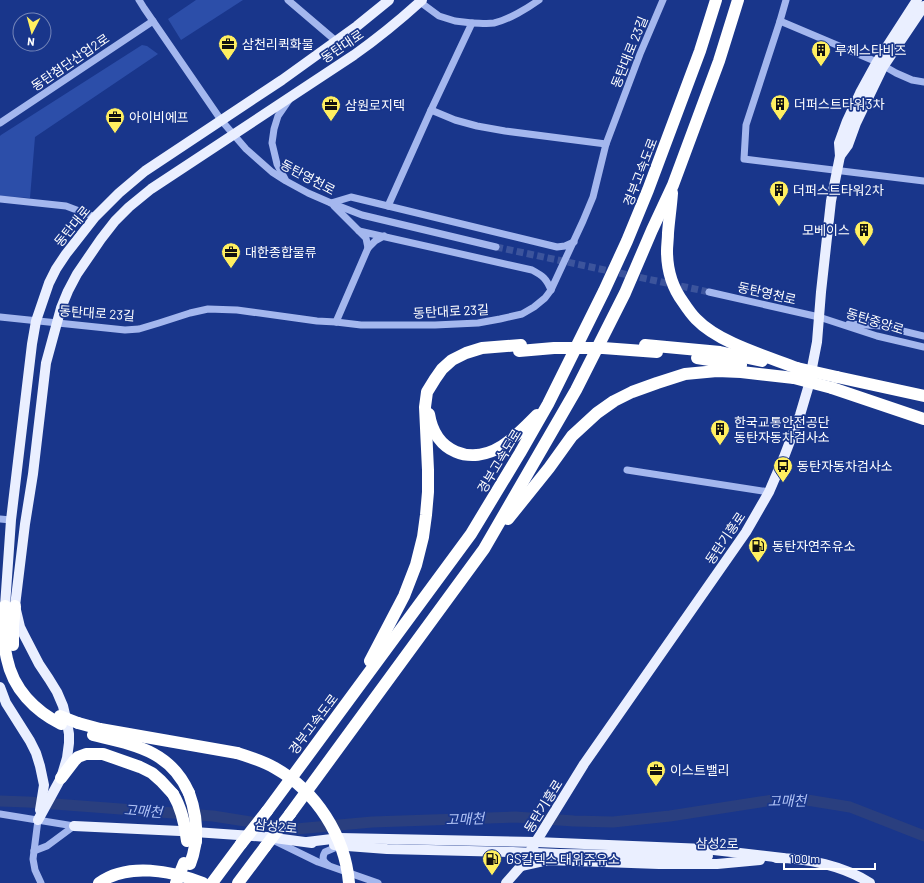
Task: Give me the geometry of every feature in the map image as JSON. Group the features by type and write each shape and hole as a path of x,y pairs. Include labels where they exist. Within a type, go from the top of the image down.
{"highway":[{"name":"경부고속도로","path":"213,881 267,811 471,534 548,404 627,242 700,51 716,0"},
{"path":"484,549 579,383 625,293 673,185 719,61 738,0"},
{"path":"673,185 667,250 670,277 678,296 690,313 702,325 718,336 795,373"},
{"path":"548,404 502,447 484,454 472,455 459,453 447,447 437,436 431,424 429,413 431,400 437,386 447,374 457,366 470,360 502,352 555,343 604,342 720,352 795,373 835,382 924,396"},
{"path":"354,692 404,596 416,565 423,537 428,492 425,407 427,392 442,369 452,360 466,353 482,348 603,348 657,352 795,373"},
{"path":"238,883 266,842 290,814 484,549 549,468 572,436 597,413 614,401 632,392 685,374 717,371 795,373"},
{"path":"835,382 924,419"},
{"path":"10,606 5,646 7,660 22,694 32,705 50,719 60,720 150,752 164,760 184,783 193,806 196,826 192,841 193,855 176,883"},
{"path":"78,727 107,730 238,753 262,761 275,768 287,775 313,799 324,813 338,840 347,866 349,883"},
{"path":"59,783 74,760 86,754 103,754 140,767 152,773 173,794 180,808 186,831 192,841"},
{"path":"180,883 187,864"},
{"path":"99,883 109,877 122,873 151,870 185,876 203,883"}],"main road":[{"name":"동탄대로","path":"10,606 12,520 32,344 36,321 49,283 66,254 95,217 119,193 145,171 282,80 357,26 389,0"},
{"name":"동탄기흥로","path":"506,883 521,866 584,764 746,532 769,492 798,422 808,388 817,342 831,201 840,156 848,145 880,64 917,0"},
{"name":"동탄대로","path":"10,606 33,474 46,363 56,323 68,292 101,239 115,221 129,207 151,189 354,55 378,38 421,1"},
{"name":"동탄기흥로","path":"880,64 924,6"},
{"path":"0,623 10,606"},
{"path":"10,606 39,664 57,692 64,712 69,734 68,758 59,783 46,800 41,814"},
{"path":"0,687 6,703 36,753 41,770 46,800"},
{"path":"44,785 50,789 59,783"},
{"name":"삼성2로","path":"74,826 180,832 266,842 307,842 387,849 783,858 819,863 843,870 870,883"},
{"path":"307,842 340,838 538,838 705,850 783,858"},
{"path":"521,866 548,860 659,864 710,864 783,858"}],"street":[{"name":"동탄영천로","path":"139,0 221,120 246,149 272,172 308,193 362,215 496,247"},
{"path":"288,0 336,41"},
{"path":"421,1 439,16 472,24 494,23 514,15 533,5 539,0"},
{"name":"동탄대로 23길","path":"0,317 125,330 139,329 190,313 222,309 361,325 436,325 485,322 500,320 522,314 545,298 551,290 574,242 593,197 606,144 640,54 663,0"},
{"path":"786,0 746,125 744,159 924,181"},
{"name":"동탄첨단산업2로","path":"0,123 153,21"},
{"path":"780,21 880,64 892,72 912,80 924,82"},
{"path":"388,206 472,24"},
{"path":"286,181 277,164 272,143 278,116 292,96"},
{"path":"431,110 455,120 477,126 606,144"},
{"path":"330,203 351,197 557,247 565,246 574,242"},
{"path":"0,199 66,206 95,217"},
{"path":"330,203 366,238 368,248"},
{"path":"359,231 532,270 541,275 547,281 551,290"},
{"path":"336,322 368,248 375,241 384,236"},
{"name":"동탄영천로","path":"709,292 819,317"},
{"name":"동탄중앙로","path":"819,317 877,336 924,347"},
{"path":"839,323 882,326 924,336"},
{"path":"627,470 769,492"},
{"path":"0,519 12,520"},
{"name":"삼성2로","path":"0,814 41,814 74,826"},
{"path":"40,883 33,863 41,814"},
{"path":"34,851 47,846 74,826"},
{"path":"266,842 276,842 331,867 378,883"},
{"path":"331,867 325,863 323,856 325,852 339,846"}],"shaded area":[{"path":"196,0 243,0 181,40 168,19"},
{"path":"142,45 147,46 158,54 35,137 30,198 0,196 0,136"}],"waterway":[{"name":"고매천","path":"0,801 213,816 296,829 372,822 515,817 613,822 670,816 773,800 807,800 850,807 924,836"}],"tunnel":[{"path":"496,247 709,292"}],"place":[{"name":"삼천리퀵화물","path":"228,61"},
{"name":"루체스타비즈","path":"821,67"},
{"name":"더퍼스트타워3차","path":"780,121"},
{"name":"삼원로지텍","path":"331,122"},
{"name":"아이비에프","path":"115,134"},
{"name":"더퍼스트타워2차","path":"779,207"},
{"name":"모베이스","path":"864,247"},
{"name":"대한종합물류","path":"231,269"},
{"name":"한국교통안전공단 동탄자동차검사소","path":"720,446"},
{"name":"동탄자동차검사소","path":"783,483"},
{"name":"동탄자연주유소","path":"758,563"},
{"name":"이스트밸리","path":"656,787"},
{"name":"GS칼텍스 태위주유소","path":"492,876"}]}
